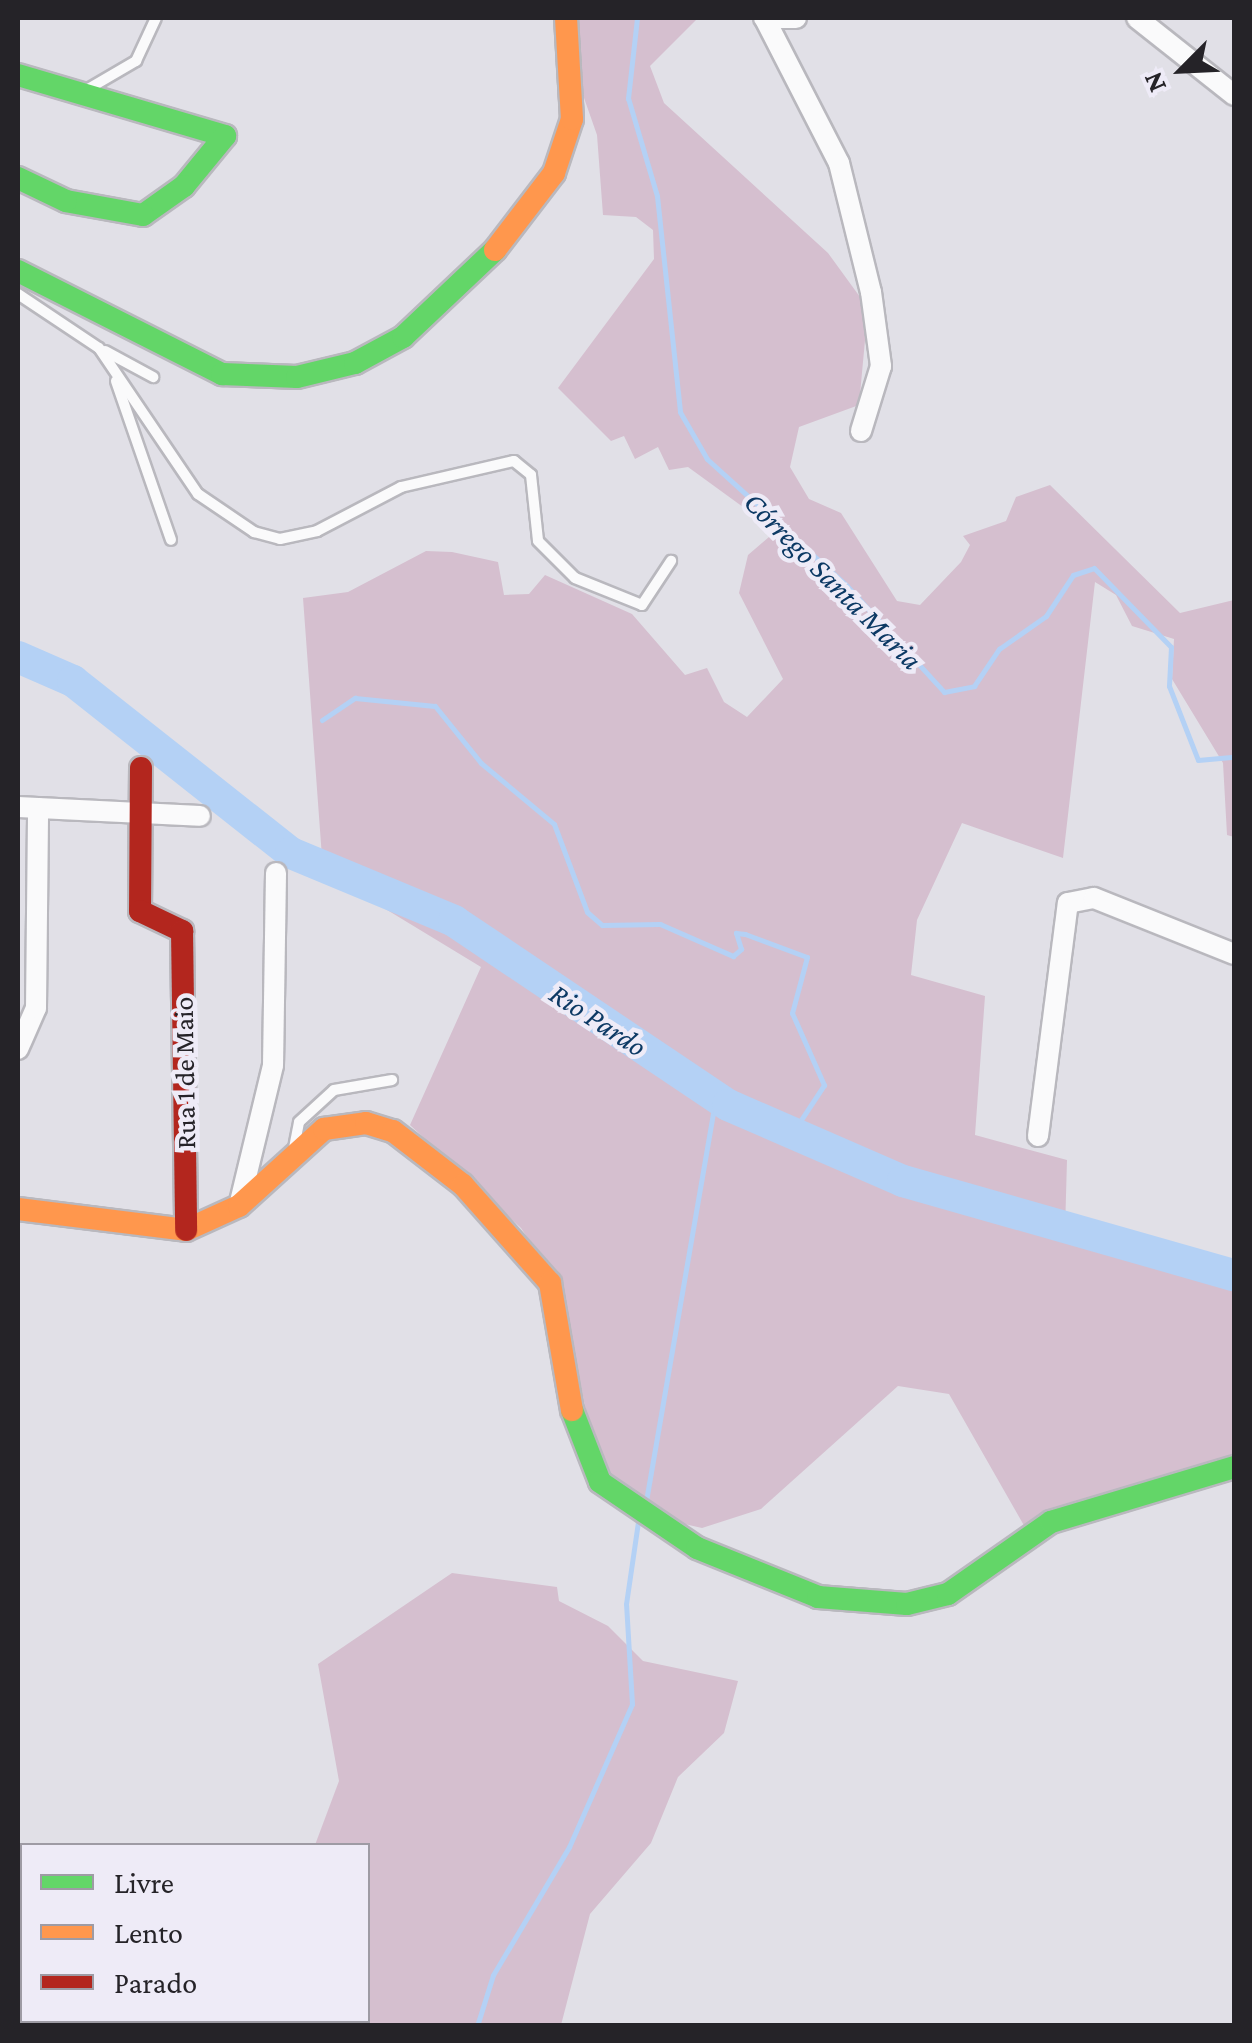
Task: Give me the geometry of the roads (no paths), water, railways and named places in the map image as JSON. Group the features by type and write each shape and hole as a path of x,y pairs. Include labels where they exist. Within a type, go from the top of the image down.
{"street":[{"path":"18,272 222,374 297,377 355,363 403,337 477,274 554,173 572,120 566,18"},
{"path":"796,18 765,19 839,163 874,307 881,366 860,430"},
{"path":"1137,18 1234,95"},
{"path":"18,75 87,90 225,136 184,186 144,215 66,201 18,178"},
{"path":"140,768 141,814"},
{"path":"18,1050 36,1008 28,808 200,816"},
{"name":"Rua 1 de Maio","path":"141,814 140,911 173,920 183,947 186,1230"},
{"path":"239,1206 273,1065 276,874"},
{"path":"1038,1136 1068,902 1094,898 1234,954"},
{"path":"18,1208 186,1230 239,1206 292,1156 344,1123 413,1142 550,1283 577,1437 600,1482 697,1548 818,1597 906,1604 948,1594 1051,1522 1234,1466"}],"lane":[{"path":"87,90 136,61 156,18"},
{"path":"18,294 100,348 153,377"},
{"path":"100,348 154,472 171,540"},
{"path":"100,348 198,494 254,532 280,539 317,530 401,487 514,461 531,476 538,541 576,578 642,605 670,561"},
{"path":"292,1156 299,1122 316,1103 355,1082 392,1080"}],"waterway":[{"name":"Córrego Santa Maria","path":"637,18 628,98 657,196 680,412 707,459 847,586 944,692 974,686 999,649 1046,616 1073,575 1094,568 1171,647 1169,686 1198,760 1234,757"},
{"name":"Rio Pardo","path":"18,657 73,681 291,853 454,921 728,1105 903,1181 1234,1275"},
{"path":"322,720 355,698 435,706 481,763 554,824 587,912 602,925 660,924 733,956 741,949 736,933 745,934 807,957 792,1013 824,1085 797,1126 802,1141"},
{"path":"646,1501 717,1092"},
{"path":"477,2026 493,1975 569,1847 632,1704 626,1604 638,1522"}]}
